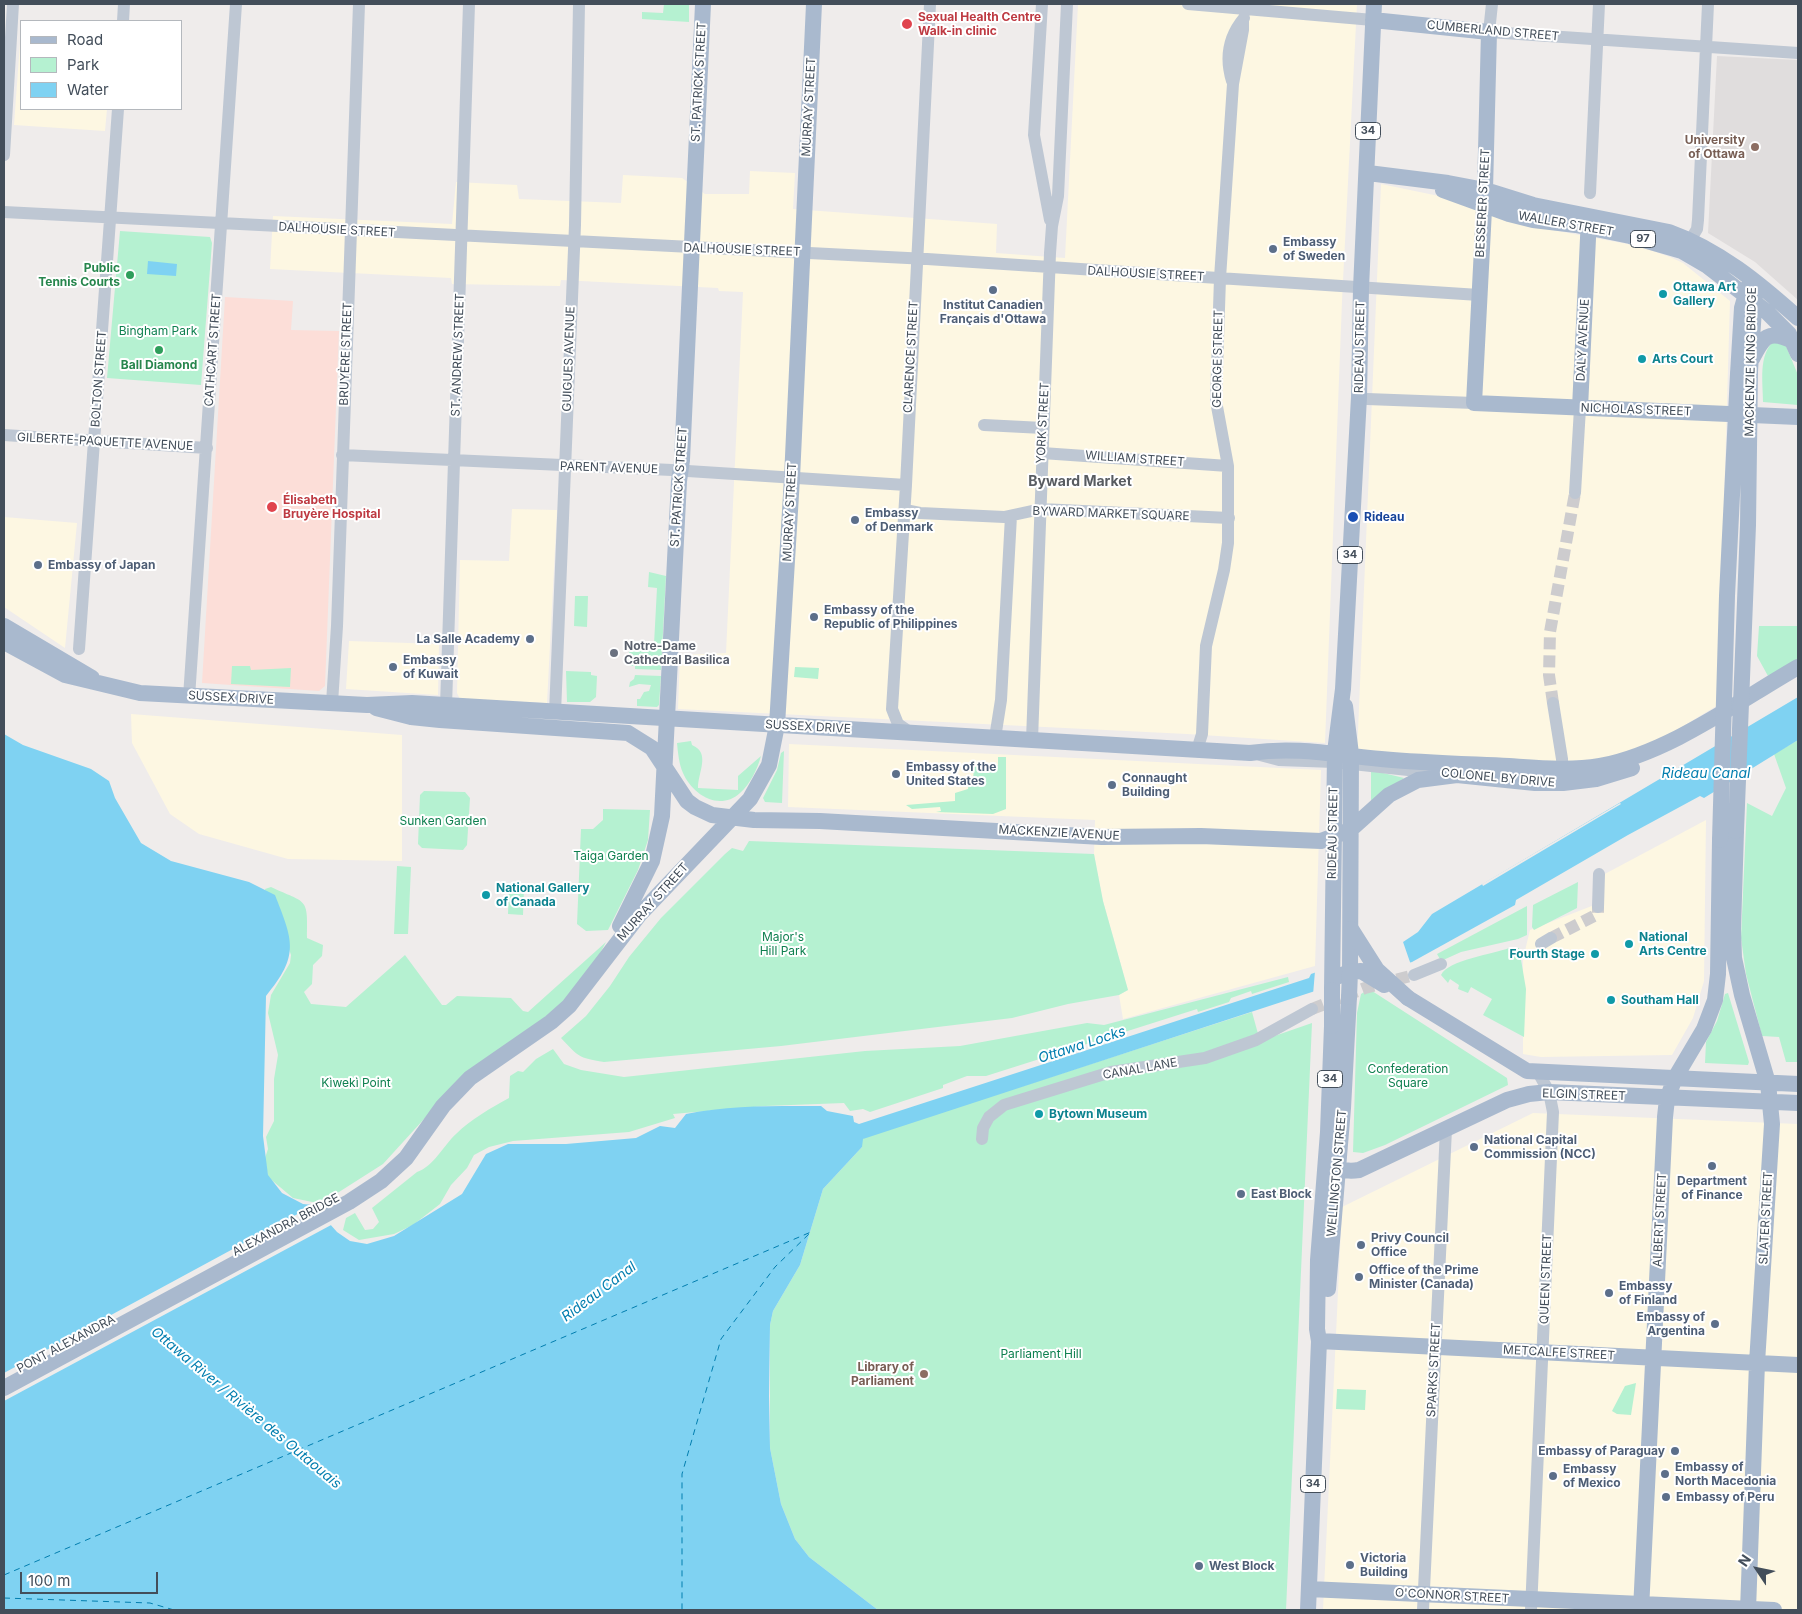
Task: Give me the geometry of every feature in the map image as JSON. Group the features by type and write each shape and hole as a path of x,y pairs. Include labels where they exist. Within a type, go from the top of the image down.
{"main road":[{"name":"ST. PATRICK STREET","path":"605,957 652,861 661,826 668,720 703,4"},
{"name":"MURRAY STREET","path":"605,957 646,907 734,818 750,799 764,775 772,754 777,725 792,478 814,4"},
{"name":"CUMBERLAND STREET","path":"1374,12 1489,32"},
{"name":"RIDEAU STREET","path":"1350,972 1350,830 1343,758 1343,689 1359,397 1361,288 1368,173 1374,12"},
{"name":"BESSERER STREET","path":"1474,403 1484,197 1489,32"},
{"name":"WALLER STREET","path":"1368,173 1425,182 1448,183 1484,197 1533,205 1630,236 1675,248 1706,266 1750,298"},
{"name":"WALLER STREET","path":"1589,222 1669,232 1691,239 1757,282"},
{"name":"DALY AVENUE","path":"1580,408 1589,222"},
{"name":"MACKENZIE KING BRIDGE","path":"1720,840 1727,598 1750,298 1757,282"},
{"path":"1757,282 1798,318"},
{"path":"1750,298 1786,330 1796,347"},
{"path":"1746,369 1760,342 1766,337 1780,334 1796,347"},
{"name":"MACKENZIE KING BRIDGE","path":"1736,831 1748,525 1746,369"},
{"name":"NICHOLAS STREET","path":"1474,403 1798,417"},
{"name":"SUSSEX DRIVE","path":"4,626 96,681"},
{"name":"SUSSEX DRIVE","path":"4,642 64,675 96,681 140,693 367,705 391,703 1250,753 1278,749 1343,758"},
{"name":"COLONEL BY DRIVE","path":"1457,775 1535,783 1644,754 1672,741 1798,667"},
{"name":"COLONEL BY DRIVE","path":"1343,758 1393,760 1596,779 1648,761 1679,745 1798,674"},
{"name":"SUSSEX DRIVE","path":"367,705 410,717 628,733 646,742 665,766"},
{"name":"RIDEAU STREET","path":"1332,978 1333,836 1343,758"},
{"name":"MACKENZIE AVENUE","path":"665,766 681,794 695,808 712,814 734,818 1102,837 1201,836 1321,841 1350,830 1382,801 1406,785 1430,778 1457,775"},
{"name":"SLATER STREET","path":"1736,831 1734,958 1746,1008 1768,1082 1772,1124 1757,1363 1748,1610"},
{"name":"ALBERT STREET","path":"1641,1607 1652,1358 1667,1099 1674,1078 1704,1029 1715,1000 1718,974 1720,840"},
{"name":"ELGIN STREET","path":"1351,929 1377,970 1408,998"},
{"name":"ALEXANDRA BRIDGE","path":"128,1311 346,1198 384,1167 432,1121 470,1078 560,1015 583,989 605,957"},
{"name":"ELGIN STREET","path":"1350,972 1361,971 1408,998 1517,1067 1538,1072 1798,1084"},
{"path":"1332,978 1350,972"},
{"name":"WELLINGTON STREET","path":"1319,1341 1326,1330 1343,1108 1350,972"},
{"name":"WELLINGTON STREET","path":"1308,1610 1319,1341 1317,1329 1318,1260 1328,1132 1332,978"},
{"name":"ELGIN STREET","path":"1337,1168 1348,1171 1359,1170 1512,1098 1529,1094 1548,1092 1667,1099 1798,1103"},
{"path":"1328,1132 1330,1155 1337,1168"},
{"path":"4,1388 346,1198"},
{"name":"PONT ALEXANDRA","path":"4,1378 128,1311"},
{"name":"METCALFE STREET","path":"1319,1341 1798,1365"},
{"name":"O'CONNOR STREET","path":"1309,1589 1424,1602 1774,1610"}],"street":[{"path":"4,155 13,4"},
{"path":"123,20 124,4"},
{"name":"CATHCART STREET","path":"189,696 236,4"},
{"name":"BRUYÈRE STREET","path":"332,703 352,231 359,4"},
{"name":"ST. ANDREW STREET","path":"446,706 463,236 469,4"},
{"name":"GUIGUES AVENUE","path":"555,713 574,242 580,4"},
{"name":"CLARENCE STREET","path":"892,710 905,510 930,4"},
{"name":"YORK STREET","path":"1042,4 1034,135 1052,226"},
{"name":"YORK STREET","path":"1032,740 1041,509 1039,497 1052,226 1058,196 1068,4"},
{"name":"CUMBERLAND STREET","path":"1188,4 1374,12"},
{"name":"BESSERER STREET","path":"1489,32 1492,4"},
{"path":"1590,193 1599,4"},
{"path":"1691,239 1697,230 1698,220 1708,4"},
{"name":"GEORGE STREET","path":"1197,750 1202,734 1206,646 1224,570 1229,518 1228,466 1216,401 1220,278 1232,84 1240,54 1243,20 1253,6"},
{"name":"CUMBERLAND STREET","path":"1489,32 1798,53"},
{"name":"BOLTON STREET","path":"79,649 118,110"},
{"name":"DALHOUSIE STREET","path":"4,212 221,225 916,259 1479,295"},
{"path":"1367,399 1474,403"},
{"name":"DALY AVENUE","path":"1575,493 1580,408"},
{"path":"984,425 1043,428"},
{"name":"GILBERTE-PAQUETTE AVENUE","path":"4,435 207,448"},
{"name":"WILLIAM STREET","path":"1042,452 1228,466"},
{"name":"PARENT AVENUE","path":"342,455 680,471 906,485"},
{"name":"BYWARD MARKET SQUARE","path":"905,510 920,513 1011,516 1041,509 1229,518"},
{"path":"996,738 1001,700 1011,516"},
{"path":"1553,704 1563,776"},
{"path":"869,730 882,724 892,710"},
{"path":"892,710 898,724 911,733"},
{"name":"COLONEL BY DRIVE","path":"1343,758 1457,775"},
{"path":"1598,907 1599,874"},
{"path":"1414,975 1442,964"},
{"name":"CANAL LANE","path":"982,1139 983,1128 989,1117 1004,1105 1110,1072 1205,1058 1256,1040 1312,1009"},
{"name":"QUEEN STREET","path":"1532,1605 1553,1112 1548,1092 1538,1072"},
{"name":"SPARKS STREET","path":"1424,1602 1446,1129"}],"shaded area":[{"path":"1078,4 1357,4 1342,301 1325,743 1187,734 678,709 680,655 726,653 743,292 719,291 718,288 561,280 560,286 452,284 451,278 270,269 273,216 452,224 456,182 517,185 519,199 621,203 623,175 682,178 705,194 749,194 750,171 795,173 793,209 997,224 996,253 1065,258"},
{"path":"20,43 20,110 107,110 105,131 14,125"},
{"name":"University of Ottawa","path":"1717,56 1798,60 1798,300 1755,262 1708,233"},
{"path":"1381,184 1463,201 1505,221 1638,246 1683,263 1730,301 1718,705 1647,748 1613,757 1538,765 1357,755"},
{"name":"Élisabeth Bruyère Hospital","path":"225,297 293,301 291,330 339,331 325,686 319,691 202,683"},
{"path":"512,509 557,510 547,703 460,699 457,693 460,560 509,561"},
{"name":"Embassy of Japan","path":"4,517 77,523 65,648 4,607"},
{"name":"Embassy of Kuwait","path":"349,641 439,644 438,695 346,689"},
{"path":"131,714 402,735 402,861 288,859 199,834 170,814 132,743"},
{"path":"789,744 1321,770 1315,966 1123,1019 1119,995 1128,990 1103,901 1094,854 1095,820 788,807"},
{"name":"National Arts Centre","path":"1706,820 1704,981 1693,1018 1672,1055 1541,1057 1523,1054 1523,959 1530,930 1602,902 1601,876"},
{"path":"1533,1113 1798,1124 1798,1610 1323,1610 1342,1207"}],"green space":[{"path":"664,4 689,4 689,22 642,19 642,12 663,13"},
{"name":"Bingham Park","path":"120,231 210,237 212,243 201,385 107,378"},
{"path":"1774,341 1786,346 1798,375 1798,405 1763,402 1763,361"},
{"path":"649,572 666,576 661,670 635,669 635,666 628,666 630,642 654,644 657,588 648,587"},
{"path":"575,596 588,596 587,627 574,626"},
{"path":"1759,626 1798,626 1798,664 1768,676 1757,656"},
{"path":"232,666 250,666 251,670 291,668 290,687 231,684"},
{"path":"795,667 819,668 818,679 794,677"},
{"path":"566,671 591,672 591,675 597,676 596,697 590,702 567,702"},
{"path":"635,675 661,676 659,705 657,707 637,706 637,699 640,699 644,692 649,691 651,685 639,684 629,687"},
{"path":"1798,740 1798,1062 1786,1062 1779,1037 1762,1036 1746,974 1741,938 1747,803 1772,816 1786,788 1774,754"},
{"path":"691,741 692,745 698,748 702,758 698,788 738,790 738,776 761,756 753,776 740,793 724,801 715,801 699,794 687,781 683,773 677,743"},
{"path":"784,751 782,803 765,802 763,798 777,770 781,753"},
{"path":"998,757 1006,757 1006,809 993,814 936,812 941,811 940,807 912,809 906,805 955,801 955,793 968,789 969,781 973,781 974,766 998,765"},
{"path":"1371,771 1375,771 1404,778 1371,801"},
{"name":"Sunken Garden","path":"424,791 465,792 470,798 467,845 463,850 422,848 418,844 420,795"},
{"name":"Taiga Garden","path":"603,809 650,810 648,840 638,870 608,930 586,931 577,924 581,829 593,829 603,820"},
{"name":"Major's Hill Park","path":"749,841 1094,854 1103,901 1128,990 1119,995 1068,1004 1012,1018 781,1046 604,1062 583,1057 575,1052 561,1038 586,1016 610,986 629,957 661,918 725,854 732,848 743,851"},
{"path":"397,866 411,867 408,934 394,934"},
{"path":"1578,882 1577,908 1534,930 1532,927 1533,905"},
{"name":"Kìwekì Point","path":"271,887 303,903 307,915 307,938 323,945 322,956 313,965 312,984 304,992 311,1004 346,1007 405,955 442,1005 446,1005 457,996 511,998 523,1011 528,1012 606,942 588,976 566,1002 455,1085 383,1164 328,1199 327,1197 317,1203 293,1198 268,1177 265,1158 268,1149 266,1137 274,1121 274,1079 278,1055 268,1013 271,995 290,963 291,955 274,904 266,894 265,889"},
{"path":"509,887 524,888 523,915 508,914"},
{"path":"1527,906 1527,935 1518,939 1461,952 1441,961 1437,954"},
{"path":"1509,948 1519,948 1526,989 1524,1037 1483,1015 1492,999 1471,987 1468,993 1458,989 1459,985 1450,979 1448,983 1441,975 1452,965 1461,961"},
{"path":"1288,977 1289,982 1252,994 1251,991 1231,998 1229,1002 1198,1012 1197,1009 986,1076 967,1076 943,1085 943,1088 870,1112 863,1109 850,1111 844,1103 765,1106 673,1114 675,1118 629,1132 513,1141 489,1147 474,1155 467,1168 451,1185 440,1204 413,1225 394,1234 359,1240 343,1230 346,1218 355,1213 365,1230 373,1229 379,1222 372,1208 428,1165 468,1123 509,1098 510,1076 518,1071 523,1072 536,1059 553,1049 564,1064 581,1070 624,1077 865,1051 960,1046 1087,1023 1104,1025"},
{"name":"Confederation Square","path":"1369,989 1507,1078 1508,1085 1385,1145 1363,1153 1353,1152 1357,1013 1361,994"},
{"path":"1728,993 1749,1062 1748,1065 1705,1063 1706,1042 1717,1021 1725,994"},
{"name":"Parliament Hill","path":"1252,1012 1260,1041 1312,1023 1286,1610 878,1610 809,1557 795,1539 781,1504 770,1448 770,1325 773,1311 800,1265 823,1189 862,1147 862,1140 865,1137"},
{"path":"1636,1383 1631,1415 1617,1414 1612,1411 1625,1386"},
{"path":"1337,1389 1366,1390 1365,1410 1336,1409"}],"water":[{"path":"148,261 177,264 176,276 147,274"},
{"path":"1798,697 1798,740 1704,798 1700,796 1628,835 1516,900 1515,905 1412,962 1312,992 863,1139 862,1147 823,1189 800,1265 773,1311 770,1325 770,1448 781,1504 795,1539 809,1557 878,1610 4,1610 4,734 23,745 91,769 109,781 115,798 141,843 171,861 249,882 275,895 286,924 290,947 289,958 284,969 266,996 263,1136 268,1175 282,1193 303,1204 313,1205 337,1232 350,1241 367,1244 394,1236 462,1194 486,1154 508,1144 566,1144 636,1138 660,1126 675,1128 686,1114 770,1106 821,1106 827,1111 853,1116 854,1122 859,1124 1309,978 1311,974 1403,942 1418,932 1432,914"}],"pier":[{"path":"1621,804 1483,886 1482,884"},
{"path":"1402,939 1411,965 1313,995 1315,971"},
{"path":"316,1204 333,1224 4,1401 4,1373"}],"ferry route":[{"path":"4,1575 811,1232 775,1267 721,1339 682,1474 682,1610"},
{"path":"4,1598 150,1603 174,1610"}],"tunnel":[{"path":"1553,703 1549,675 1550,632 1575,493"},
{"path":"1551,938 1598,914 1598,907"},
{"path":"1312,1009 1365,988 1414,975"}],"place":[{"name":"Sexual Health Centre Walk-in clinic","path":"907,24"},
{"name":"University of Ottawa","path":"1755,147"},
{"name":"Embassy of Sweden","path":"1273,249"},
{"name":"Public Tennis Courts","path":"130,275"},
{"name":"Institut Canadien Français d'Ottawa","path":"993,290"},
{"name":"Ottawa Art Gallery","path":"1663,294"},
{"name":"Ball Diamond","path":"159,350"},
{"name":"Arts Court","path":"1642,359"},
{"name":"Élisabeth Bruyère Hospital","path":"272,507"},
{"name":"Rideau","path":"1353,517"},
{"name":"Embassy of Denmark","path":"855,520"},
{"name":"Embassy of Japan","path":"38,565"},
{"name":"Embassy of the Republic of Philippines","path":"814,617"},
{"name":"La Salle Academy","path":"530,639"},
{"name":"Notre-Dame Cathedral Basilica","path":"614,653"},
{"name":"Embassy of Kuwait","path":"393,667"},
{"name":"Embassy of the United States","path":"896,774"},
{"name":"Connaught Building","path":"1112,785"},
{"name":"National Gallery of Canada","path":"486,895"},
{"name":"National Arts Centre","path":"1629,944"},
{"name":"Fourth Stage","path":"1595,954"},
{"name":"Southam Hall","path":"1611,1000"},
{"name":"Bytown Museum","path":"1039,1114"},
{"name":"National Capital Commission (NCC)","path":"1474,1147"},
{"name":"Department of Finance","path":"1712,1166"},
{"name":"East Block","path":"1241,1194"},
{"name":"Privy Council Office","path":"1361,1245"},
{"name":"Office of the Prime Minister (Canada)","path":"1359,1277"},
{"name":"Embassy of Finland","path":"1609,1293"},
{"name":"Embassy of Argentina","path":"1715,1324"},
{"name":"Library of Parliament","path":"924,1374"},
{"name":"Embassy of Paraguay","path":"1675,1451"},
{"name":"Embassy of North Macedonia","path":"1665,1474"},
{"name":"Embassy of Mexico","path":"1553,1476"},
{"name":"Embassy of Peru","path":"1666,1497"},
{"name":"Victoria Building","path":"1350,1565"},
{"name":"West Block","path":"1199,1566"}],"district":[{"name":"Byward Market","path":"1080,482"}],"water label":[{"name":"Rideau Canal","path":"1706,774"},
{"name":"Ottawa Locks","path":"1082,1045"},
{"name":"Rideau Canal","path":"599,1292"},
{"name":"Ottawa River / Rivière des Outaouais","path":"246,1408"}]}
